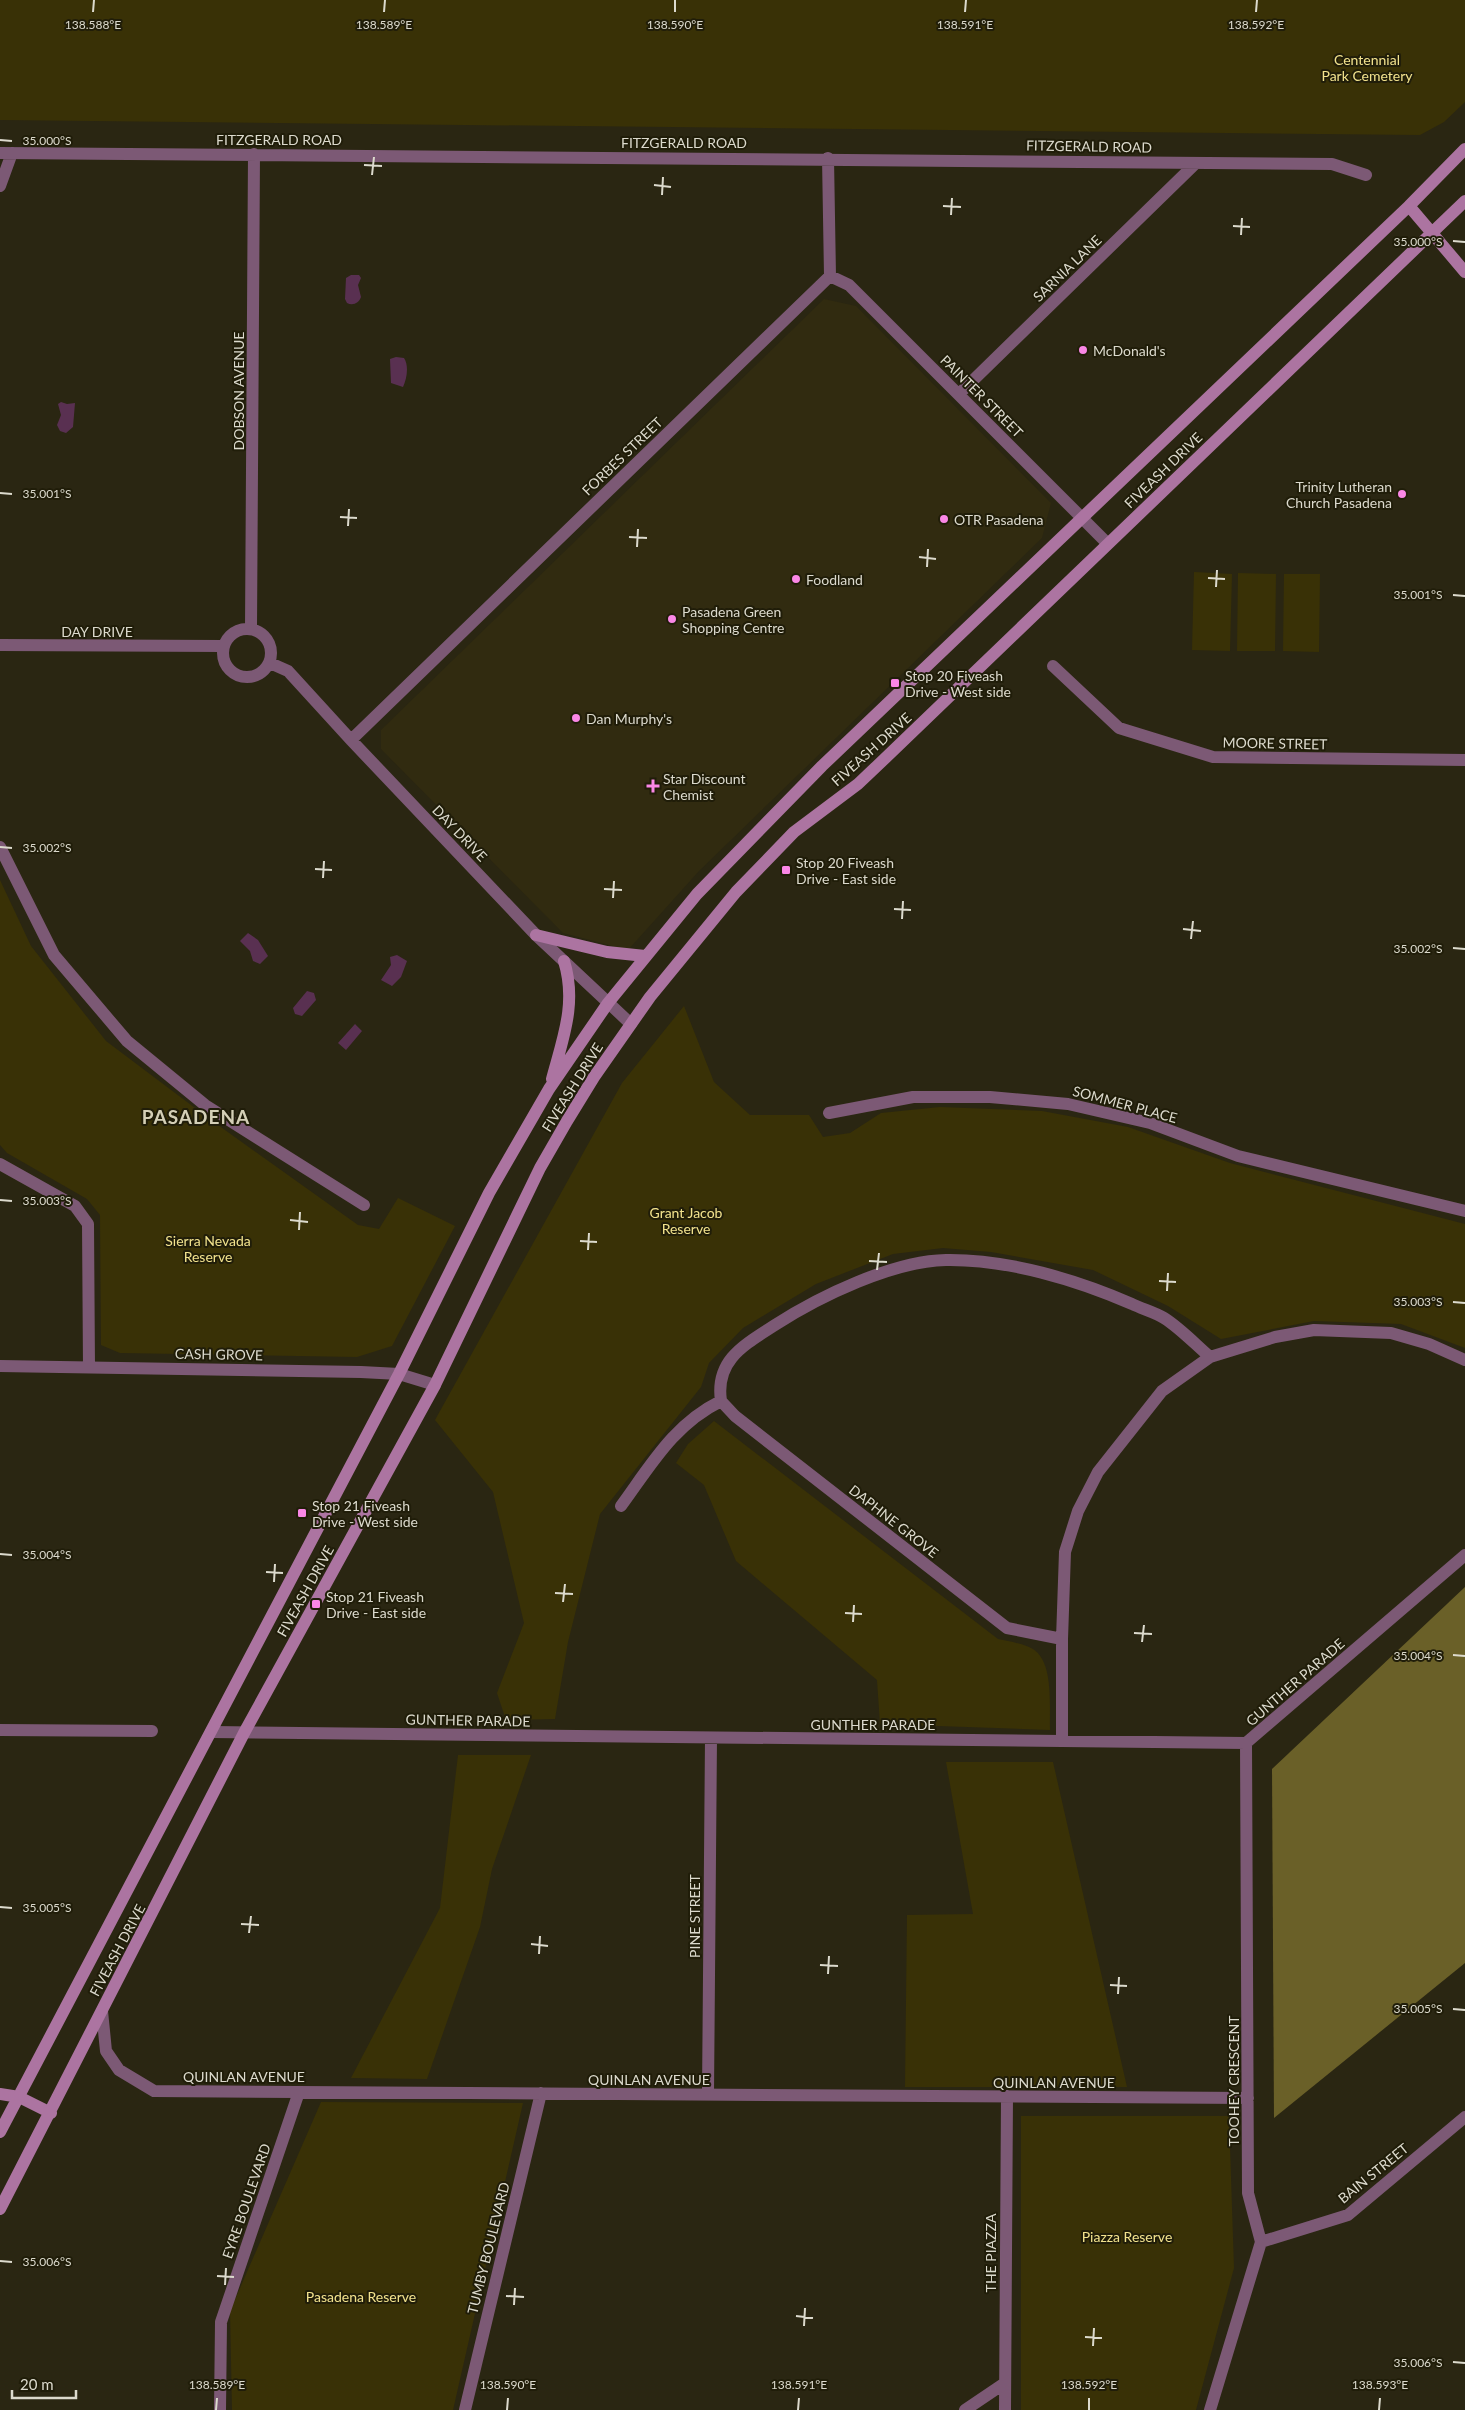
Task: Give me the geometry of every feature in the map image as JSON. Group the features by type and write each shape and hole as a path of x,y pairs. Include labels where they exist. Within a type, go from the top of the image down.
{"main road":[{"name":"FIVEASH DRIVE","path":"0,2132 399,1374 489,1193 549,1089 608,1003 697,894 822,766 1409,206 1465,149"},
{"name":"FIVEASH DRIVE","path":"0,2209 51,2113 244,1733 435,1385 540,1168 589,1085 630,1024 736,892 794,832 871,772 1465,201"},
{"path":"1409,206 1465,272"},
{"path":"536,935 613,953 645,956"},
{"path":"549,1089 569,1016 570,981 564,961"},
{"path":"0,2094 19,2097 51,2113"}],"street":[{"name":"FITZGERALD ROAD","path":"6,153 828,158 1332,164 1366,175"},
{"path":"0,186 6,153"},
{"name":"DOBSON AVENUE","path":"251,628 254,154"},
{"path":"828,158 830,276"},
{"name":"SARNIA LANE","path":"959,394 1196,162"},
{"name":"PAINTER STREET","path":"830,276 849,285 1108,543"},
{"name":"FORBES STREET","path":"351,740 830,276"},
{"path":"251,628 264,635 269,641 272,655 270,663 259,674 243,677 229,669 224,662 223,646 231,634 237,630 251,628"},
{"name":"DAY DRIVE","path":"0,645 223,646"},
{"name":"DAY DRIVE","path":"270,663 288,671 536,935 630,1024"},
{"name":"MOORE STREET","path":"1053,666 1119,728 1213,757 1465,760"},
{"path":"0,847 54,956 127,1041 206,1105 364,1206"},
{"name":"SOMMER PLACE","path":"828,1113 912,1098 990,1096 1068,1104 1150,1123 1238,1156 1465,1211"},
{"path":"0,1164 75,1206 88,1224 89,1367"},
{"path":"621,1506 673,1436 701,1411 721,1401 718,1384 725,1364 747,1343 797,1311 842,1289 894,1269 945,1260 1000,1264 1091,1286 1163,1318 1210,1357"},
{"path":"1062,1741 1062,1638 1066,1552 1078,1511 1098,1472 1162,1391 1210,1357 1258,1341 1314,1330 1391,1333 1429,1344 1465,1360"},
{"name":"CASH GROVE","path":"0,1366 361,1372 399,1374 435,1385"},
{"name":"DAPHNE GROVE","path":"721,1401 735,1416 1007,1628 1062,1638"},
{"name":"GUNTHER PARADE","path":"211,1732 1246,1743 1465,1554"},
{"path":"0,1730 152,1731"},
{"name":"PINE STREET","path":"708,2094 711,1738"},
{"name":"TOOHEY CRESCENT","path":"1246,1743 1248,2193 1261,2242"},
{"name":"QUINLAN AVENUE","path":"102,2011 106,2051 119,2070 154,2091 1248,2098"},
{"name":"EYRE BOULEVARD","path":"220,2410 221,2322 299,2092"},
{"name":"TUMBY BOULEVARD","path":"465,2410 541,2093"},
{"name":"THE PIAZZA","path":"1005,2410 1007,2096"},
{"name":"BAIN STREET","path":"1261,2242 1348,2215 1465,2117"},
{"path":"1210,2410 1261,2242"},
{"path":"965,2410 1005,2382"}],"shaded area":[{"path":"351,275 359,275 361,278 358,285 361,297 354,304 347,303 345,299 346,278"},
{"path":"824,299 856,306 1051,503 1042,538 699,871 628,950 563,933 381,749 381,730"},
{"path":"396,357 404,358 407,364 403,387 391,383 390,359"},
{"path":"61,402 67,404 75,403 73,427 66,433 60,431 57,425 61,415 58,404"},
{"path":"248,933 258,940 268,956 260,964 253,961 250,951 240,941"},
{"path":"397,955 407,961 401,977 392,986 381,980 391,965 390,957"},
{"path":"307,991 314,993 316,1000 302,1016 295,1014 293,1008"},
{"path":"355,1024 362,1031 346,1050 338,1043"},
{"path":"1465,1587 1465,1963 1274,2118 1272,1769"}],"green space":[{"name":"Centennial Park Cemetery","path":"0,0 1465,0 1465,102 1444,122 1420,135 0,120"},
{"path":"1194,572 1232,574 1230,651 1192,650"},
{"path":"1238,573 1276,574 1275,651 1237,651"},
{"path":"1284,574 1320,574 1319,652 1283,651"},
{"name":"Sierra Nevada Reserve","path":"0,880 31,946 106,1041 211,1120 358,1225 379,1229 398,1198 455,1226 392,1346 357,1357 120,1353 101,1345 100,1215 87,1199 7,1153 0,1145"},
{"name":"Grant Jacob Reserve","path":"684,1006 714,1082 750,1115 809,1115 823,1137 850,1133 881,1113 940,1107 1042,1111 1128,1127 1230,1163 1465,1224 1465,1348 1401,1324 1314,1321 1221,1339 1168,1306 1093,1270 991,1252 943,1248 893,1254 816,1284 743,1328 709,1363 701,1387 600,1514 568,1642 555,1719 506,1720 497,1693 524,1623 493,1492 435,1420 622,1083"},
{"path":"714,1421 998,1639 1029,1647 1037,1652 1047,1671 1049,1683 1050,1730 880,1724 877,1680 736,1561 704,1485 676,1463 688,1444"},
{"path":"458,1755 531,1755 492,1869 480,1927 427,2079 351,2078 440,1908"},
{"path":"946,1762 1053,1762 1127,2087 905,2087 907,1915 973,1914"},
{"name":"Pasadena Reserve","path":"321,2102 523,2103 453,2410 232,2410 230,2311"},
{"name":"Piazza Reserve","path":"1021,2116 1229,2116 1234,2268 1196,2410 1021,2410"}],"place":[{"name":"McDonald's","path":"1083,350"},
{"name":"Trinity Lutheran Church Pasadena","path":"1402,494"},
{"name":"OTR Pasadena","path":"944,519"},
{"name":"Foodland","path":"796,579"},
{"name":"Pasadena Green Shopping Centre","path":"672,619"},
{"name":"Stop 20 Fiveash Drive - West side","path":"895,683"},
{"name":"Dan Murphy's","path":"576,718"},
{"name":"Star Discount Chemist","path":"653,786"},
{"name":"Stop 20 Fiveash Drive - East side","path":"786,870"},
{"name":"Stop 21 Fiveash Drive - West side","path":"302,1513"},
{"name":"Stop 21 Fiveash Drive - East side","path":"316,1604"}],"district":[{"name":"PASADENA","path":"196,1116"}]}
